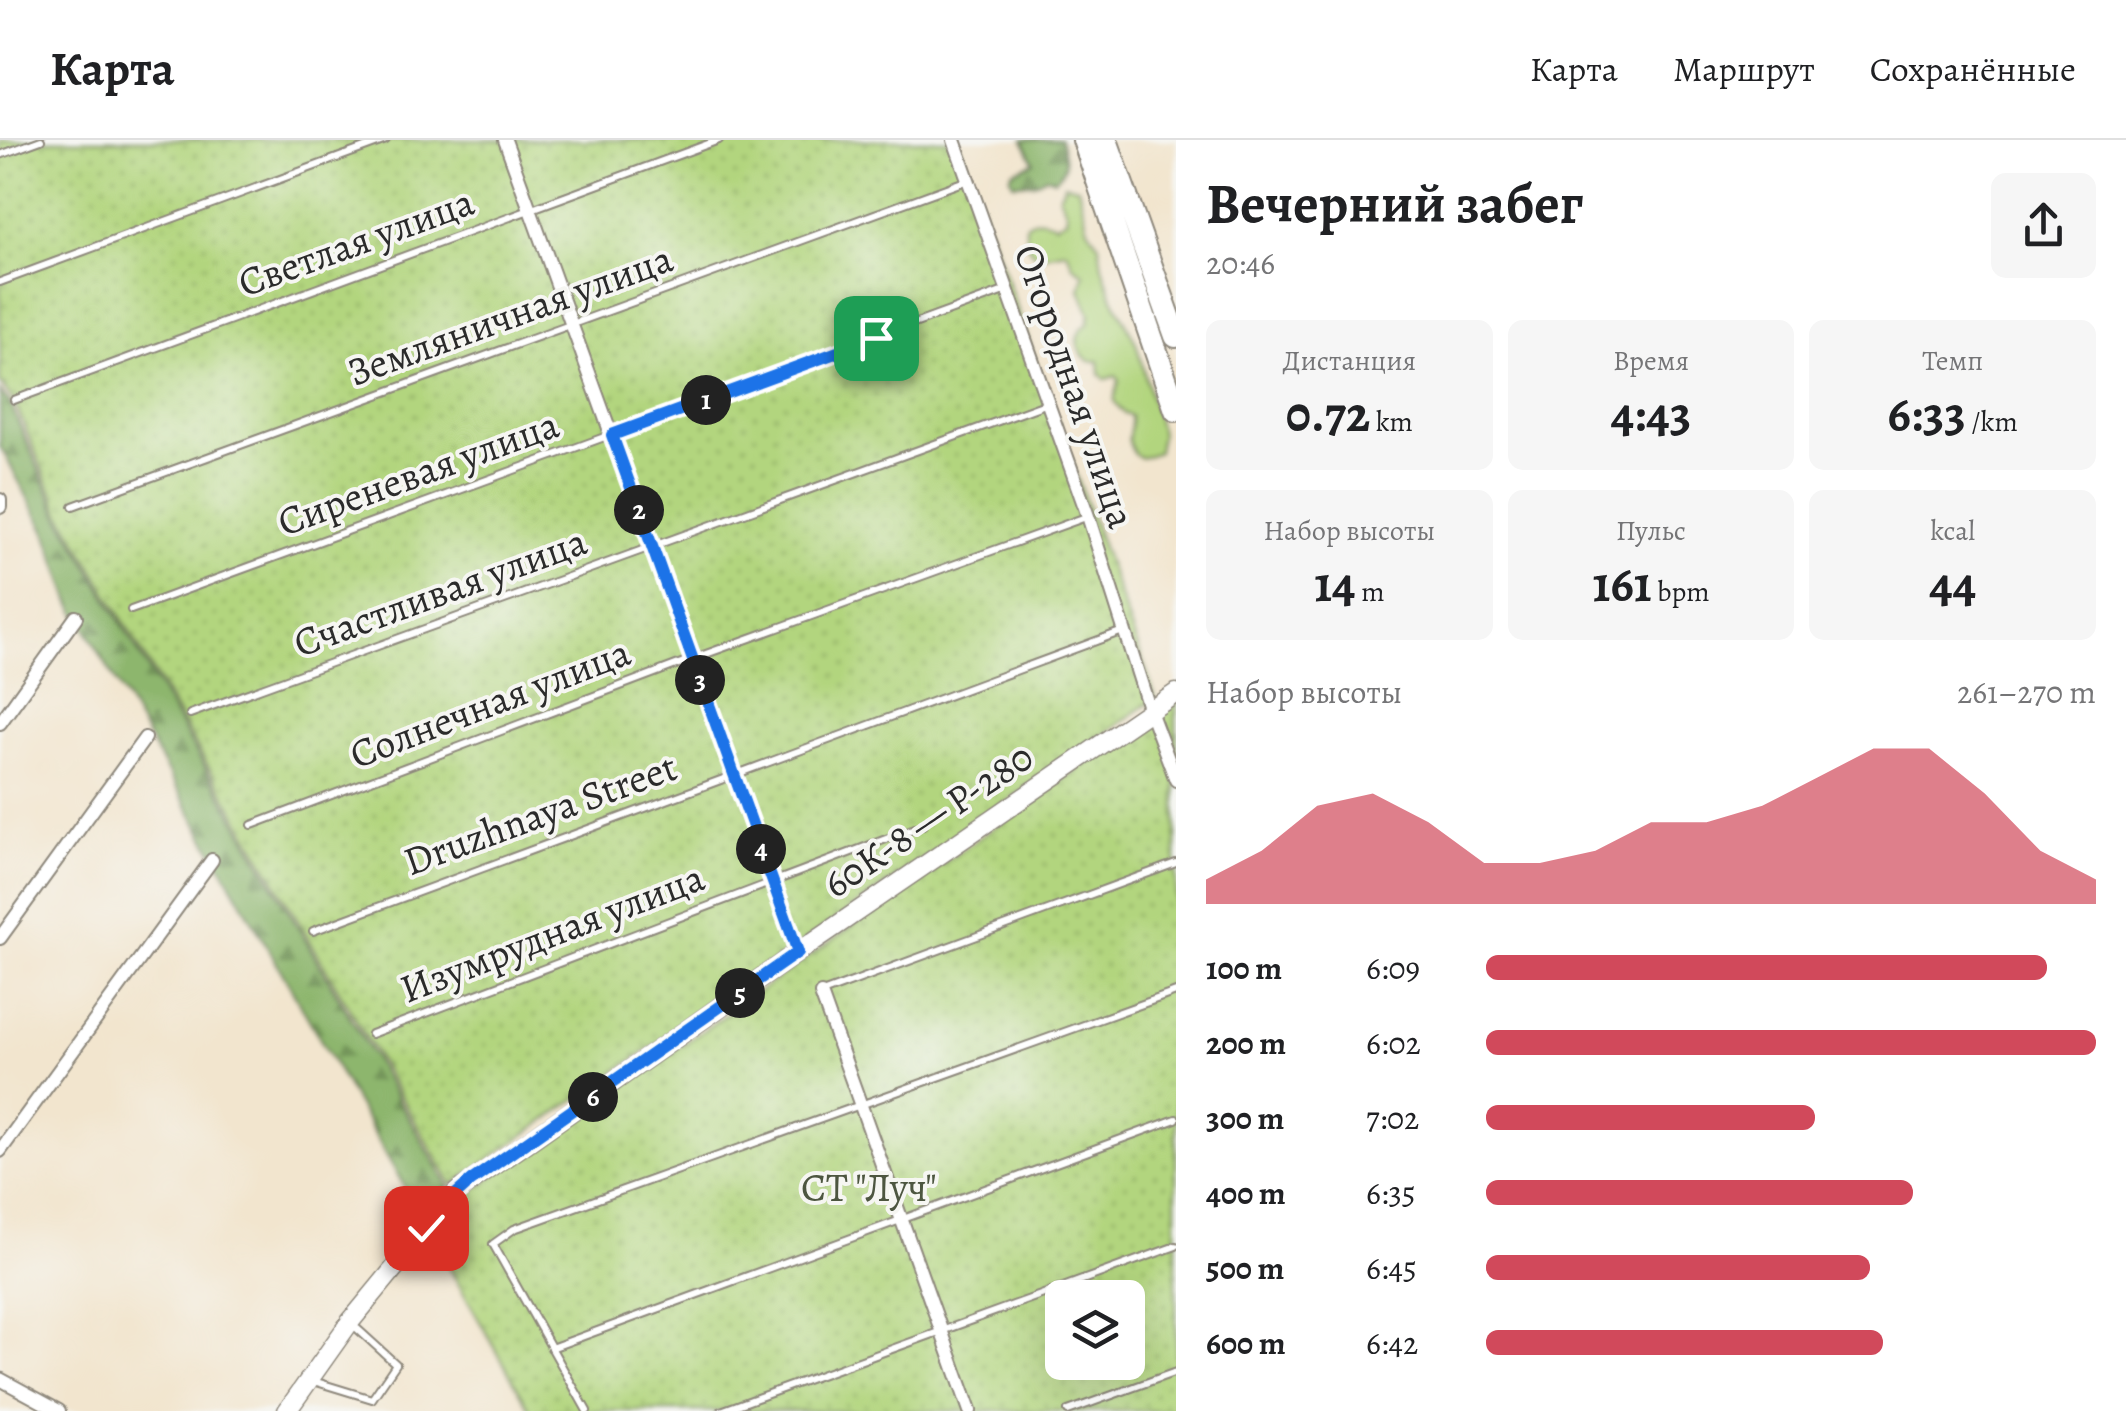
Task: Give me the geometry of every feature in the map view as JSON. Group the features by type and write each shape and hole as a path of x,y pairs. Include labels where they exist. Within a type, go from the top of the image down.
{"highway":[{"path":"1084,140 1176,410"},
{"path":"1106,140 1176,336"}],"street":[{"path":"505,140 798,952"},
{"name":"Огородная улица","path":"954,140 1088,516 1150,712 1176,780"},
{"path":"0,722 76,617"},
{"name":"60К-8 — Р-280","path":"287,1411 350,1322 457,1192 1176,693"},
{"path":"0,938 145,738"},
{"path":"0,1150 212,860"},
{"path":"821,994 970,1411"},
{"path":"0,1379 59,1411"}],"lane":[{"path":"0,156 41,140"},
{"path":"0,282 386,140"},
{"name":"Светлая улица","path":"14,400 719,140"},
{"name":"Земляничная улица","path":"73,506 968,180"},
{"name":"Сиреневая улица","path":"132,610 1008,290"},
{"name":"Счастливая улица","path":"190,714 1048,403"},
{"name":"Солнечная улица","path":"252,825 1088,516"},
{"name":"Druzhnaya Street","path":"312,930 1126,630"},
{"name":"Изумрудная улица","path":"371,1034 923,824"},
{"path":"821,994 1176,863"},
{"path":"587,1411 493,1244 514,1229 1176,992"},
{"path":"552,1348 1176,1119"},
{"path":"721,1411 1176,1246"},
{"path":"309,1380 372,1400 396,1364 350,1322"},
{"path":"1068,1411 1176,1372"}],"green space":[{"path":"0,140 957,140 1156,698 452,1185 60,512 14,401 0,383"},
{"path":"1023,140 1060,140 1065,161 1055,179 1046,176 1034,183 1013,183 1013,171 1034,162"},
{"path":"1065,184 1078,187 1113,298 1136,343 1161,434 1158,452 1142,458 1135,455 1129,443 1131,416 1124,414 1114,401 1119,380 1116,376 1105,379 1100,374 1099,361 1089,361 1078,347 1079,332 1088,324 1090,314 1080,290 1084,274 1073,266 1067,251 1043,255 1028,247 1026,225 1041,220 1056,224 1066,219 1059,196"},
{"path":"0,391 10,403 58,514 449,1187 416,1207 71,603 46,532 0,446"},
{"name":"СТ \"Луч\"","path":"1176,701 1176,1411 531,1411 435,1243 461,1210 458,1201"}],"route":[{"path":"426,1228 471,1181 798,952 612,435 876,338"}]}
